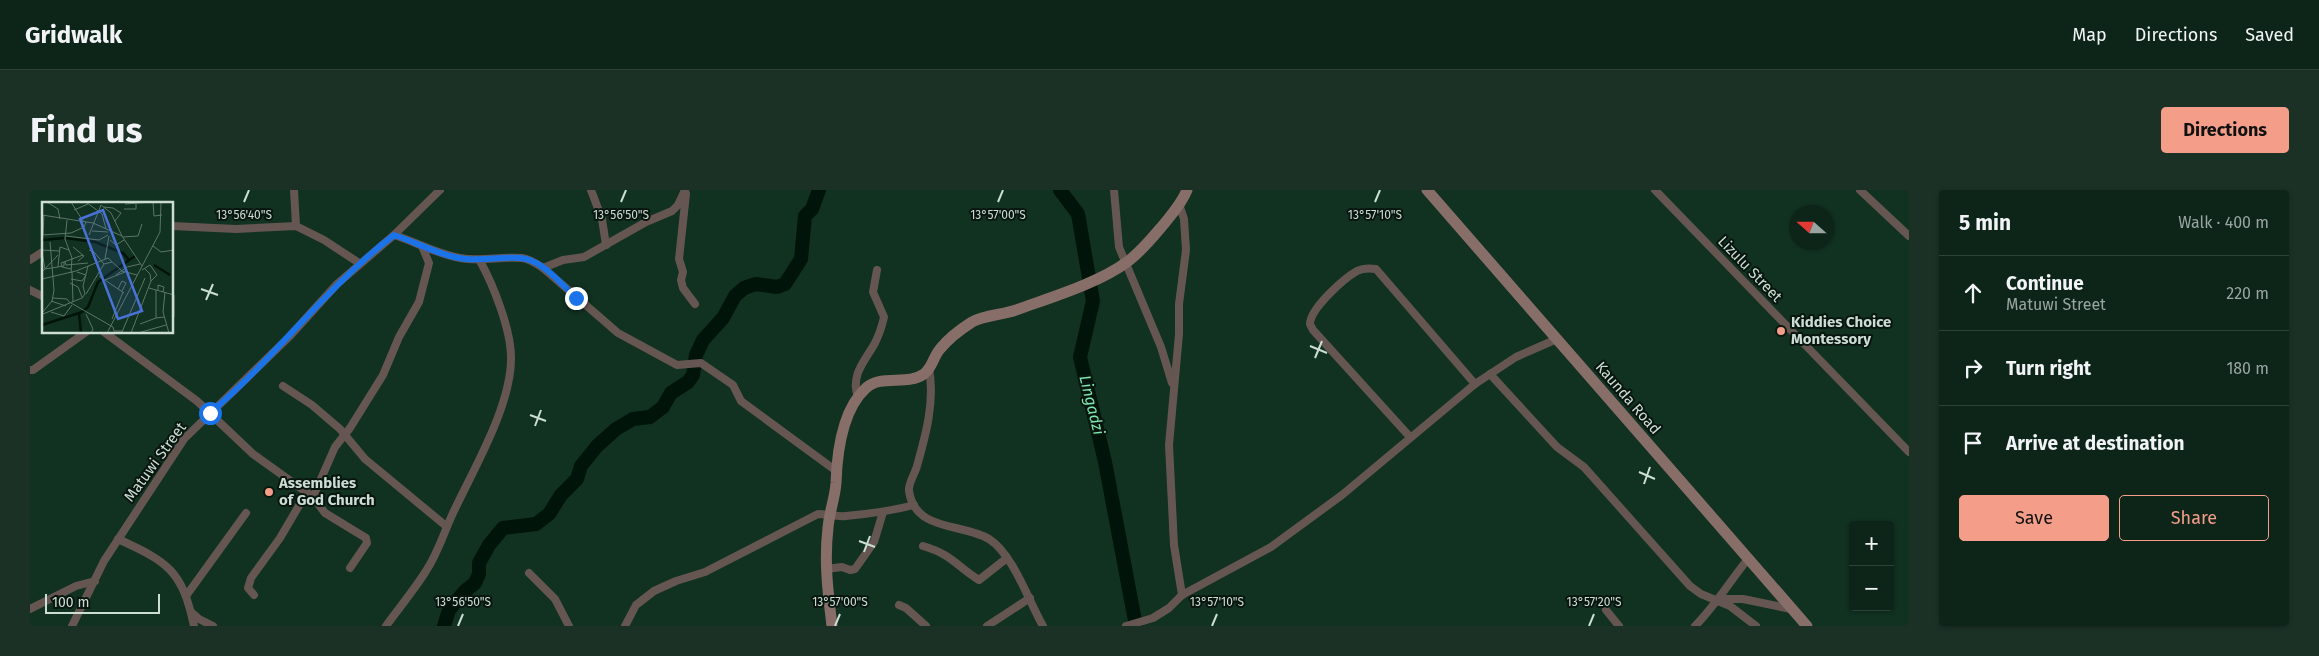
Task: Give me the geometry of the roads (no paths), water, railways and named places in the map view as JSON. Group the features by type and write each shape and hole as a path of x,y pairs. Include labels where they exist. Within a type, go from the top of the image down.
{"street":[{"path":"294,190 296,226"},
{"name":"Matuwi Street","path":"72,626 118,539 184,439 289,337 359,263 394,235 440,190"},
{"path":"591,190 602,220 606,245"},
{"path":"543,268 563,260 580,259 646,222 672,211 678,206 686,190"},
{"path":"686,190 679,259 683,272 681,284 695,304"},
{"path":"1114,190 1119,247 1161,347 1173,387"},
{"path":"832,626 826,569 835,470 845,426 858,397 865,388 875,383 913,379 925,373 939,350 973,321 1014,311 1089,283 1126,263 1152,238 1179,204 1187,190"},
{"name":"Kaunda Road","path":"1427,190 1807,626"},
{"name":"Lizulu Street","path":"1655,190 1909,452"},
{"path":"1860,190 1909,236"},
{"path":"1179,204 1184,219 1186,250 1178,304 1178,334 1169,445 1169,472 1174,545 1182,595"},
{"path":"174,226 236,229 296,226 324,240 359,263"},
{"path":"394,235 460,258 480,261 521,258 543,268 618,333 677,365 700,363 733,385 741,401 835,470"},
{"path":"254,595 248,588 251,578 310,494 335,447 382,375 404,327 419,302 429,263 422,246"},
{"path":"30,260 42,252"},
{"path":"386,626 426,572 435,556 446,526 490,438 504,397 511,358 494,289 480,261"},
{"path":"1410,437 1313,330 1310,324 1313,312 1356,272 1370,268 1376,269 1475,384"},
{"path":"858,397 854,383 856,375 874,344 884,317 873,292 877,270"},
{"path":"30,290 42,296"},
{"path":"30,370 33,370 83,334"},
{"path":"107,334 210,413 253,454 310,494 325,513 363,536 367,541 350,568"},
{"path":"1126,626 1153,618 1169,608 1182,595 1271,547 1342,495 1475,384 1528,350 1556,339"},
{"path":"929,368 932,382 928,420 915,473 910,485 914,505 918,512 934,523 973,532 998,546 1030,598 1043,626"},
{"path":"1490,374 1557,447 1584,467 1690,586 1701,594 1717,599 1737,610 1756,626"},
{"path":"283,386 312,406 344,434 365,459 446,526"},
{"path":"625,626 636,605 654,591 676,581 705,572 818,514 830,513 844,516 883,512 914,505"},
{"path":"826,569 842,567 855,569 874,542 883,512"},
{"path":"186,596 246,514"},
{"path":"118,539 162,562 175,574 186,596 194,626"},
{"path":"923,546 941,551 979,580 1006,558"},
{"path":"1695,626 1708,613 1748,559"},
{"path":"529,573 555,599 569,626"},
{"path":"30,609 76,586 95,581"},
{"path":"987,626 1030,598"},
{"path":"1717,599 1743,599 1792,609"},
{"path":"898,605 906,608 926,626"},
{"path":"1606,610 1619,626"},
{"path":"191,612 199,619 213,626"}],"waterway":[{"path":"444,626 449,610 465,591 475,583 479,574 479,563 489,545 503,528 536,524 549,514 561,495 577,479 581,466 597,446 616,429 633,419 650,417 663,407 671,393 688,382 693,375 696,355 703,340 723,318 735,296 744,288 756,284 777,287 785,284 801,259 805,216 812,209 819,190"},
{"name":"Lingadzi","path":"1060,190 1078,214 1093,301 1080,357 1105,462 1136,626"}],"place":[{"name":"Kiddies Choice Montessory","path":"1781,331"},
{"name":"Assemblies of God Church","path":"269,492"}]}
